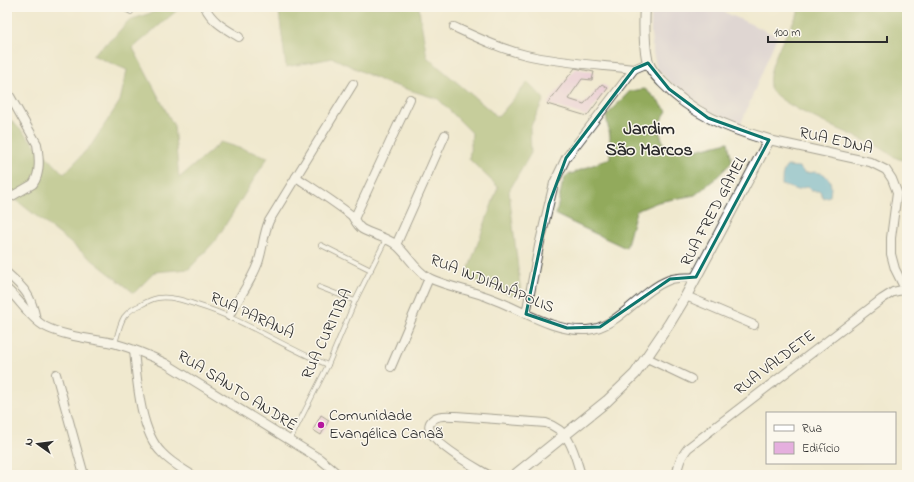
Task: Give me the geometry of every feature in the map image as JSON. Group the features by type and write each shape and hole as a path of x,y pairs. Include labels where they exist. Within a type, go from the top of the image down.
{"street":[{"path":"206,7 208,12 219,25 239,37"},
{"path":"645,7 648,63 657,77 682,101 708,118 725,126 768,140"},
{"path":"454,27 498,47 526,55 558,61 634,70"},
{"path":"526,314 539,246 554,183 566,158 634,70 648,63"},
{"path":"229,316 257,264 265,230 269,221 353,84"},
{"path":"7,91 37,144 39,154 36,180 33,184 7,199"},
{"path":"354,219 410,100"},
{"path":"396,245 445,135"},
{"name":"RUA FRED GAMEL","path":"515,475 566,435 624,386 647,358 686,296 768,140"},
{"name":"RUA EDNA","path":"768,140 870,162 886,170 892,179 897,192 891,238 891,254 895,269 906,290"},
{"name":"RUA INDIANÁPOLIS","path":"296,177 353,217 356,224 396,245 414,266 429,278 491,298 547,323 567,328 586,330 600,327 610,322 641,298 670,279 696,277"},
{"path":"7,272 27,293 32,303 36,320"},
{"path":"391,367 429,278"},
{"name":"RUA SANTO ANDRÉ","path":"7,289 36,320 44,326 58,331 115,344 165,363 320,459 338,475"},
{"name":"RUA VALDETE","path":"678,475 680,457 688,448 882,299 893,292 906,290"},
{"path":"686,296 754,325"},
{"path":"134,350 140,402 146,427 153,442 161,453 173,463 192,475"},
{"path":"647,358 691,379"},
{"path":"56,374 84,475"},
{"path":"488,475 453,453 433,436 429,430 429,426 433,419 436,417 450,416 546,423 560,429 566,435 573,450 581,475"}],"lane":[{"path":"121,7 130,12"},
{"name":"RUA CURITIBA","path":"290,440 328,365 355,301 386,239"},
{"path":"321,246 371,270"},
{"path":"319,287 355,301"},
{"name":"RUA PARANÁ","path":"115,344 122,322 128,313 138,306 159,298 169,298 186,301 229,316 308,357 328,365"}],"highlighted area":[{"path":"648,63 669,89 708,118 769,140 696,277 670,279 600,327 567,328 526,314 549,204 566,158 634,69"}],"shaded area":[{"path":"651,7 713,7 777,36 740,126 708,111 677,89 657,69 653,53 651,34"}],"green space":[{"path":"162,7 181,7 133,48 174,126 179,178 221,142 268,157 216,240 189,269 155,272 134,293 7,193 7,116 64,174 92,144 120,101 127,70 92,55 114,37 129,20 154,12"},
{"path":"273,7 419,7 427,57 498,117 528,82 544,99 530,128 531,153 509,191 521,294 511,295 490,288 466,276 498,187 469,159 472,133 438,99 384,82 333,58 286,67 279,12"},
{"path":"798,7 907,7 907,152 903,160 894,157 879,147 837,129 801,111 775,94 770,87 771,69 774,59 798,13"},
{"path":"645,89 667,111 657,126 665,147 692,151 728,142 732,162 716,178 695,195 658,202 636,211 626,248 556,215 562,185 566,176 610,158 610,136 606,116 630,91"}],"water":[{"path":"787,166 799,167 805,173 816,172 824,174 830,180 830,196 823,198 820,191 811,191 808,186 797,190 782,185 783,172"}],"building":[{"path":"575,68 594,72 592,80 582,79 568,99 584,104 602,84 608,88 587,116 547,104"},
{"name":"Comunidade Evangélica Canaã","path":"321,415 329,420 321,435 313,430"}],"place":[{"name":"Comunidade Evangélica Canaã","path":"321,425"}],"district":[{"name":"Jardim São Marcos","path":"649,140"}]}
